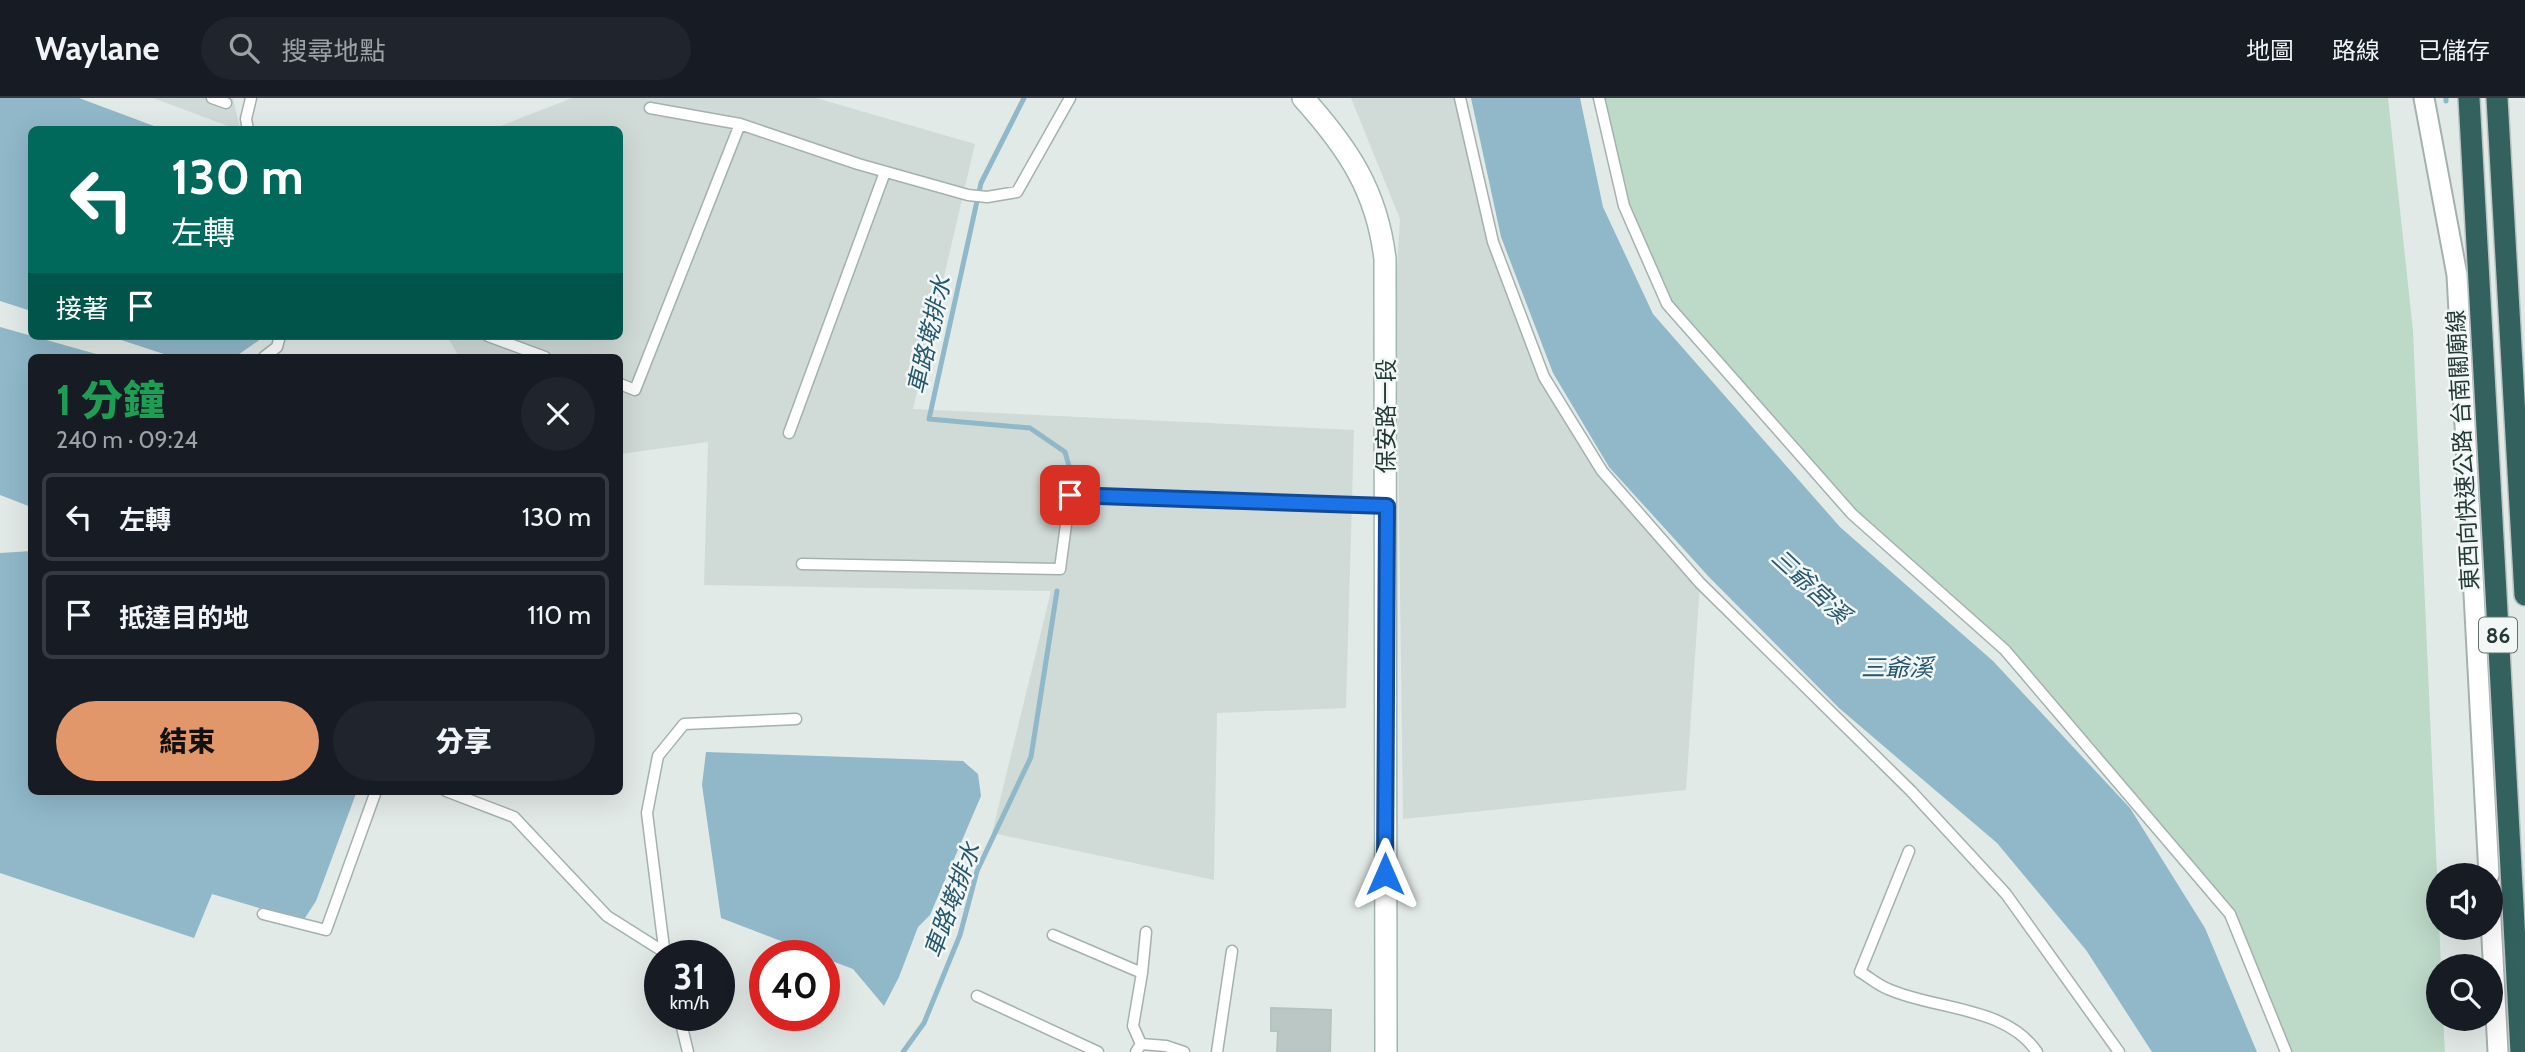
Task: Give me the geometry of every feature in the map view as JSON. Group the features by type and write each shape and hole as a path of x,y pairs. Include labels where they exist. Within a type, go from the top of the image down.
{"highway":[{"name":"東西向快速公路 台南關廟線","path":"2469,98 2521,1052"},
{"name":"86","path":"2497,98 2525,594"}],"street":[{"name":"保安路一段","path":"1304,98 1326,123 1358,170 1371,198 1385,259 1387,506 1384,810 1387,1052"},
{"path":"2424,98 2457,275 2488,863"},
{"path":"2492,940 2498,1052"}],"lane":[{"path":"212,98 226,103"},
{"path":"247,126 246,119 251,98"},
{"path":"650,108 740,124 885,172 968,195 987,197 1017,192 1070,98"},
{"path":"1460,98 1493,242 1544,377 1602,471 1700,583 1911,791 2006,894 2119,1052"},
{"path":"1599,98 1624,206 1667,304 1852,514 2005,650 2230,914 2286,1052"},
{"path":"623,385 635,390 740,124"},
{"path":"789,433 885,172"},
{"path":"268,354 277,347 279,340"},
{"path":"499,340 537,354"},
{"path":"802,564 1060,569 1070,495 1387,506"},
{"path":"662,940 647,813 658,756 684,724 796,719"},
{"path":"263,914 326,930 375,795"},
{"path":"456,795 514,817 607,916 644,941"},
{"path":"1909,851 1860,972 1888,989 1990,1018 2027,1037 2037,1052"},
{"path":"1146,932 1133,1026 1138,1048 1166,1046 1184,1052"},
{"path":"1053,935 1142,973"},
{"path":"1217,1052 1233,951"},
{"path":"977,996 1098,1052"},
{"path":"683,1031 688,1052"}],"shaded area":[{"path":"153,98 233,98 239,126 228,126"},
{"path":"572,98 816,98 975,144 913,409 1354,430 1346,708 1217,713 1214,880 992,833 1051,591 704,585 708,442 623,454 623,354 457,354 449,340 623,340 623,126 501,126"},
{"path":"1351,98 1460,98 1493,242 1544,377 1602,471 1700,583 1686,790 1403,819 1396,286 1400,219"}],"green space":[{"path":"1599,98 2388,98 2413,331 2436,863 2426,863 2426,940 2440,940 2440,954 2426,954 2426,1031 2444,1031 2445,1052 2286,1052 2230,913 2005,650 1852,514 1667,304 1624,206"}],"water":[{"path":"0,98 79,98 154,126 28,126 28,310 0,301"},
{"name":"三爺溪","path":"1471,98 1580,98 1603,207 1653,314 1840,527 1993,661 2130,808 2205,928 2257,1052 2152,1052 2086,950 1997,843 1839,708 1709,577 1609,467 1553,373 1501,237"},
{"path":"0,327 28,335 28,340 46,340 96,354 28,354 28,506 0,495"},
{"path":"121,340 259,340 239,354 164,354"},
{"path":"28,551 28,795 356,795 316,901 303,921 212,894 194,938 0,873 0,553"},
{"path":"706,752 963,761 978,774 981,796 930,915 918,927 899,977 884,1006 853,969 840,964 840,940 779,940 721,918 702,785"}],"building":[{"path":"1271,1008 1331,1010 1330,1052 1277,1052 1278,1031 1271,1031"}],"waterway":[{"name":"車路墘排水","path":"1024,98 981,183 929,419 1030,428 1065,452 1073,480"},
{"name":"車路墘排水","path":"903,1052 924,1023 960,935 977,871 1031,757 1057,591"}],"route":[{"path":"1070,495 1387,506 1385,874"}],"water label":[{"name":"三爺宮溪","path":"1811,586"}]}
